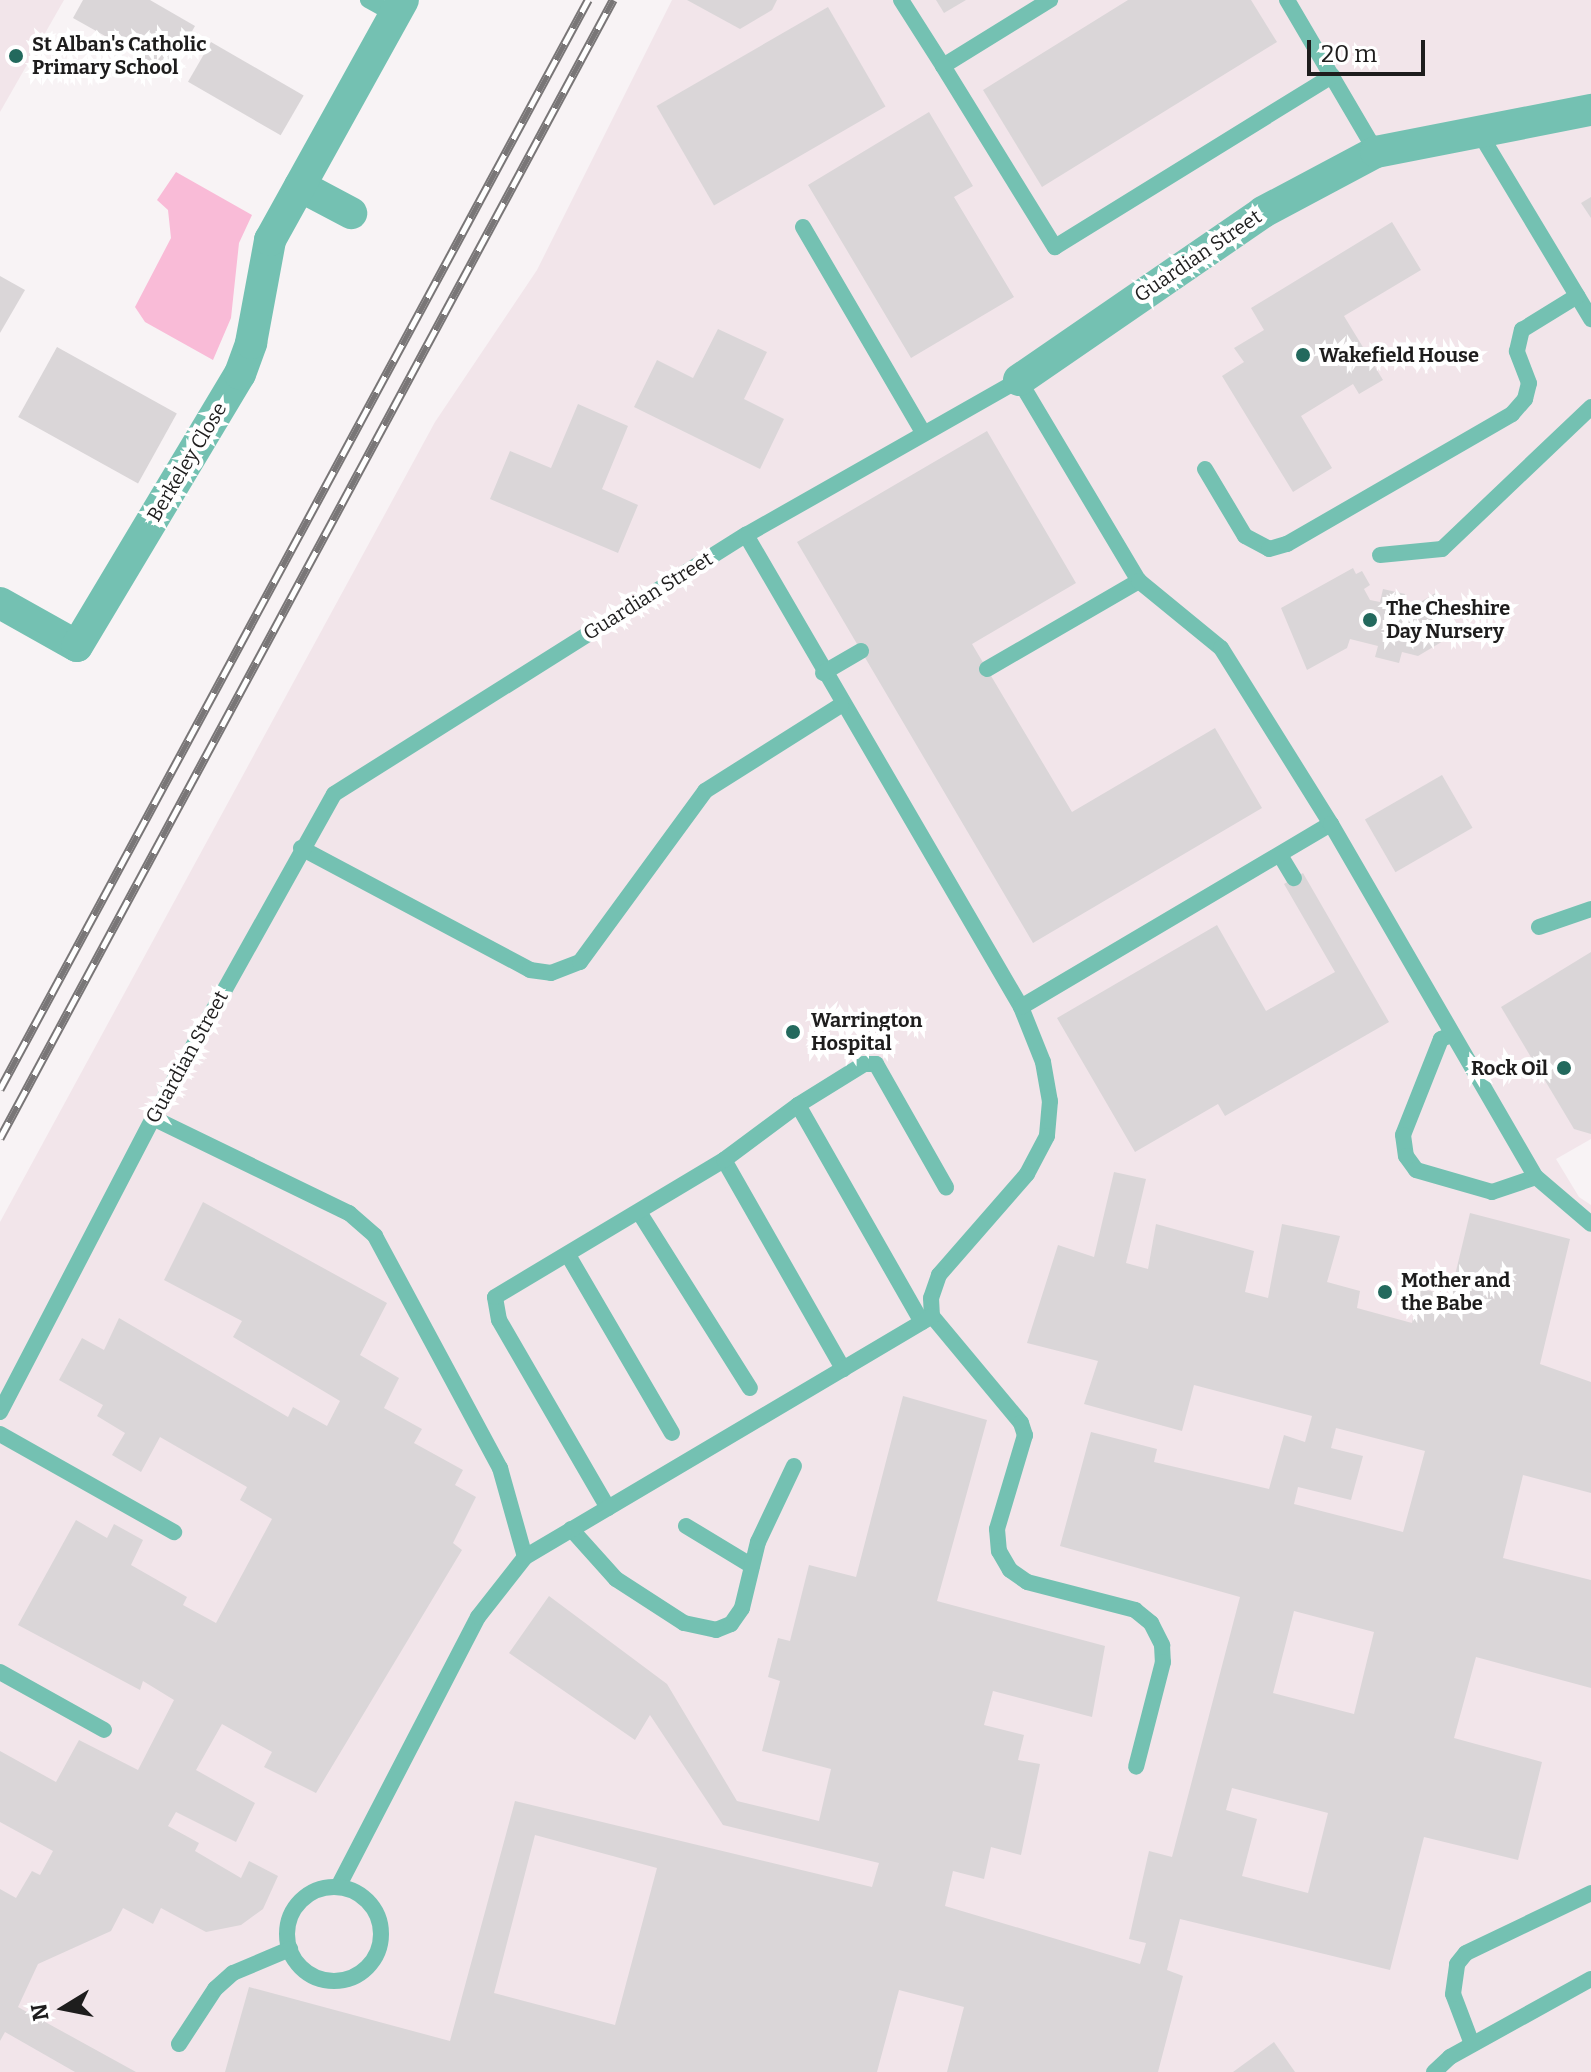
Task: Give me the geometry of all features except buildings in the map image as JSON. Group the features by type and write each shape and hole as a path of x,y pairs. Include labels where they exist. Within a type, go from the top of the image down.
{"street":[{"name":"Berkeley Close","path":"0,603 77,646 240,374 251,343 270,240 389,5"},
{"name":"Guardian Street","path":"1019,380 1263,212 1376,152 1477,129 1591,110"},
{"path":"300,186 351,213"}],"lane":[{"path":"901,0 1055,247 1332,76"},
{"path":"943,66 1050,0"},
{"path":"1287,0 1376,152"},
{"path":"1477,129 1591,319"},
{"path":"803,227 922,431"},
{"path":"1205,469 1245,536 1269,549 1287,544 1512,414 1525,399 1529,383 1517,351 1522,330 1577,296"},
{"path":"1019,380 1139,581 1221,648 1331,824 1536,1177 1591,1224"},
{"name":"Guardian Street","path":"0,1412 153,1118 301,848 334,794 746,535 922,431 1019,380"},
{"path":"1380,555 1442,549 1591,407"},
{"path":"338,1887 478,1617 525,1557 927,1319 939,1275 1027,1174 1047,1136 1050,1101 1043,1062 1021,1007 841,705 746,535"},
{"path":"987,669 1139,581"},
{"path":"823,673 861,651"},
{"path":"301,848 530,970 551,973 580,962 705,791 841,705"},
{"path":"1021,1007 1331,824"},
{"path":"1280,855 1294,878"},
{"path":"1539,927 1591,909"},
{"path":"1451,1035 1441,1039 1403,1135 1406,1156 1416,1170 1492,1192 1536,1177"},
{"path":"608,1508 499,1320 495,1297 724,1160 798,1105 864,1064 876,1064 946,1187"},
{"path":"798,1105 927,1319 1021,1423 1025,1435 997,1529 999,1551 1010,1570 1027,1582 1135,1610 1151,1623 1162,1645 1163,1662 1136,1767"},
{"path":"153,1118 349,1213 375,1236 500,1468 525,1557"},
{"path":"724,1160 843,1369"},
{"path":"639,1212 750,1388"},
{"path":"568,1255 672,1433"},
{"path":"0,1434 174,1532"},
{"path":"571,1529 616,1579 694,1626 716,1630 731,1624 742,1608 752,1566 794,1466"},
{"path":"686,1526 752,1566"},
{"path":"0,1672 104,1730"},
{"path":"338,1887 353,1891 376,1911 380,1941 366,1968 339,1980 323,1979 309,1973 290,1949 290,1918 297,1905 309,1894 338,1887"},
{"path":"1472,2044 1453,1994 1457,1964 1466,1953 1591,1893"},
{"path":"179,2044 215,1989 233,1973 290,1949"},
{"path":"1434,2072 1472,2044 1591,1979"}],"shaded area":[{"name":"St Alban's Catholic Primary School","path":"0,0 64,0 0,112"},
{"name":"Warrington Hospital","path":"672,0 1591,0 1591,1139 1556,1159 1579,1197 1591,1205 1591,2072 0,2072 0,1222 435,422 537,270"},
{"path":"176,172 252,215 239,243 231,318 213,360 145,322 135,307 171,238 168,210 157,200"}],"railway":[{"path":"0,1089 588,0"},
{"path":"0,1138 613,0"}],"place":[{"name":"St Alban's Catholic Primary School","path":"16,56"},
{"name":"Wakefield House","path":"1303,355"},
{"name":"The Cheshire Day Nursery","path":"1370,620"},
{"name":"Warrington Hospital","path":"793,1032"},
{"name":"Rock Oil","path":"1564,1068"},
{"name":"Mother and the Babe","path":"1385,1292"}]}
